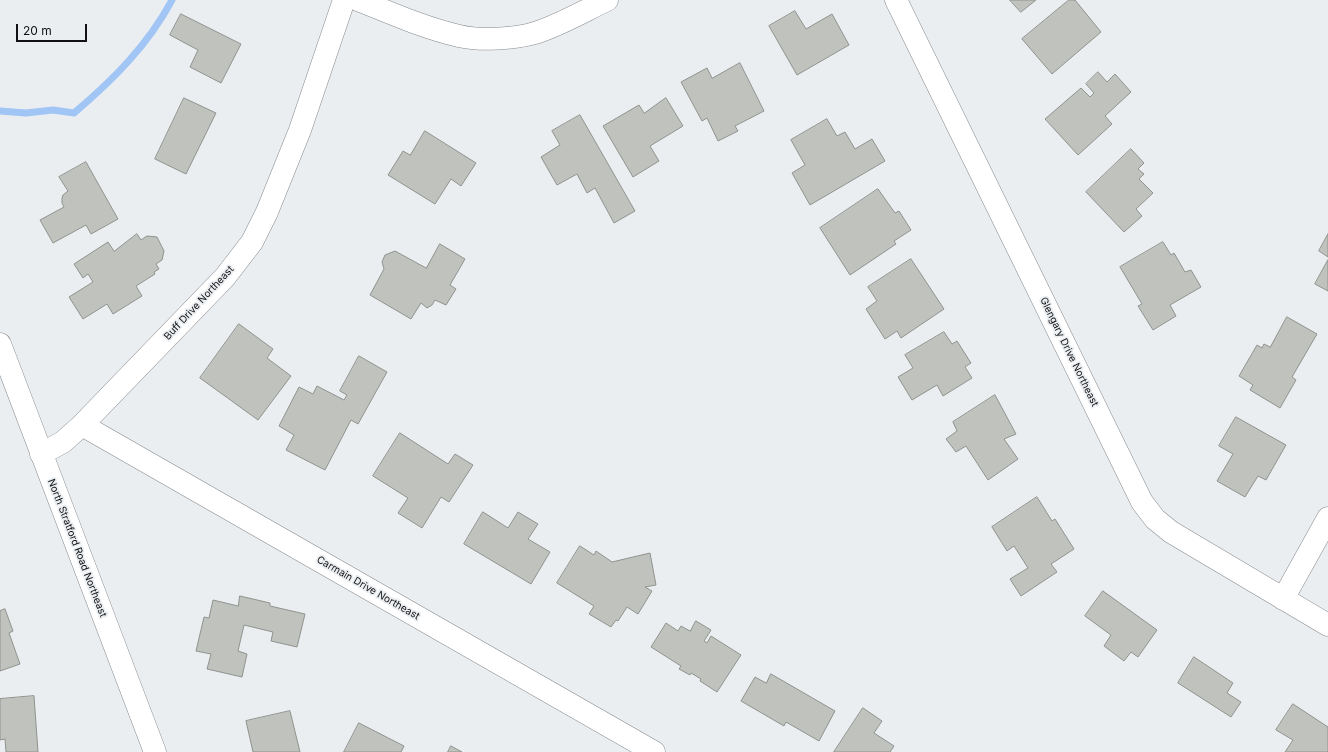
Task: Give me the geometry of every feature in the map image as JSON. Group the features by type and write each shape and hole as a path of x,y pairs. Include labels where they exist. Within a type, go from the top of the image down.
{"street":[{"name":"Buff Drive Northeast","path":"41,454 63,442 82,425 225,277 252,242 267,212 300,130 344,0"},
{"path":"358,0 410,21 460,36 497,39 534,33 557,24 607,0"},
{"name":"Glengary Drive Northeast","path":"896,0 1142,502 1155,519 1171,532 1328,625"},
{"name":"North Stratford Road Northeast","path":"0,344 155,752"},
{"name":"Carmain Drive Northeast","path":"82,425 654,752"},
{"path":"1283,598 1328,518"}],"building":[{"path":"1010,0 1036,0 1021,12"},
{"path":"1069,0 1075,0 1101,32 1052,74 1022,39"},
{"path":"795,11 806,29 832,14 849,45 797,75 769,26"},
{"path":"181,14 241,44 221,83 190,67 198,50 170,35"},
{"path":"740,63 764,111 735,126 738,131 718,141 707,118 702,121 681,82 707,68 712,78"},
{"path":"1098,72 1107,82 1115,74 1131,92 1105,116 1112,124 1078,155 1045,119 1081,88 1090,97 1094,93 1086,84"},
{"path":"184,98 216,113 186,174 155,159"},
{"path":"666,98 683,126 650,146 659,161 633,177 603,126 639,105 644,113"},
{"path":"580,115 635,211 614,223 595,188 587,193 577,174 557,185 541,157 560,145 552,131"},
{"path":"827,119 837,136 845,132 855,149 872,139 885,161 810,205 792,173 805,165 791,140"},
{"path":"425,131 476,163 461,186 451,179 435,204 388,175 403,151 410,155"},
{"path":"1131,149 1144,163 1138,169 1144,174 1139,179 1153,193 1136,209 1142,216 1124,232 1086,192"},
{"path":"86,162 118,219 91,234 86,225 53,243 40,220 64,207 62,198 68,191 59,177"},
{"path":"878,189 895,213 899,211 911,230 894,241 896,244 850,275 820,228"},
{"path":"137,234 141,240 147,236 157,237 164,251 162,260 156,264 159,269 154,272 155,274 136,286 142,296 113,314 107,304 83,319 69,297 93,282 88,274 83,278 74,264 108,242 114,251"},
{"path":"1328,234 1328,257 1319,251"},
{"path":"1163,242 1171,255 1174,253 1185,272 1191,270 1201,287 1170,305 1176,316 1153,330 1138,306 1142,304 1120,267"},
{"path":"440,244 465,259 450,285 456,289 446,305 435,300 432,305 427,308 421,303 411,319 370,295 384,269 382,262 385,255 395,251 426,268"},
{"path":"911,259 944,309 901,338 897,331 885,339 866,309 877,301 868,287"},
{"path":"1328,260 1328,291 1315,284"},
{"path":"1287,317 1317,334 1292,377 1296,380 1280,408 1250,390 1253,385 1239,376 1257,345 1262,348 1264,344 1270,347"},
{"path":"239,324 273,349 267,358 291,376 258,420 200,378"},
{"path":"944,332 952,344 957,341 971,363 965,367 972,378 943,396 937,385 912,400 898,377 913,368 905,355"},
{"path":"359,356 387,372 358,424 351,420 325,470 286,450 294,435 279,426 299,387 313,394 317,386 344,400 347,395 340,391"},
{"path":"995,395 1016,434 1004,439 1018,459 988,480 966,446 956,452 946,439 957,431 953,422"},
{"path":"1236,417 1286,445 1266,480 1258,476 1245,497 1217,481 1233,454 1219,446"},
{"path":"400,433 448,464 455,454 473,465 449,502 441,497 422,528 398,513 408,498 373,476"},
{"path":"1037,497 1052,521 1055,519 1074,549 1051,564 1057,572 1021,596 1010,579 1028,568 1014,546 1007,551 992,527"},
{"path":"483,512 508,528 518,512 538,524 528,539 550,552 531,584 464,544"},
{"path":"580,546 594,555 596,551 612,562 650,553 656,585 645,587 652,591 638,614 627,607 618,621 616,620 611,627 589,614 594,606 557,583"},
{"path":"1103,591 1157,630 1138,657 1131,652 1124,661 1104,646 1111,635 1085,616"},
{"path":"240,596 270,603 270,606 305,614 297,647 271,641 273,632 244,625 238,651 247,654 242,677 207,669 211,654 196,651 204,617 209,618 213,600 238,606"},
{"path":"5,609 13,631 9,633 20,664 0,671 0,611"},
{"path":"696,621 711,630 704,641 707,643 711,636 741,655 717,692 700,681 701,679 691,673 690,675 679,669 681,666 651,647 666,623 678,631 681,626 690,631"},
{"path":"1194,657 1233,683 1227,693 1241,702 1231,717 1178,683"},
{"path":"771,674 835,711 819,741 786,722 784,726 741,701 755,677 766,683"},
{"path":"34,696 38,752 6,752 5,739 0,740 0,699"},
{"path":"1293,704 1328,727 1328,752 1285,752 1293,740 1276,730"},
{"path":"863,708 882,721 874,733 894,746 890,752 834,752"},
{"path":"290,711 300,752 253,752 246,721"},
{"path":"359,723 404,746 401,752 344,752"},
{"path":"451,746 462,752 448,752"}],"waterway":[{"path":"0,111 26,113 53,110 74,113 116,75 129,61 152,32 172,0"}]}
